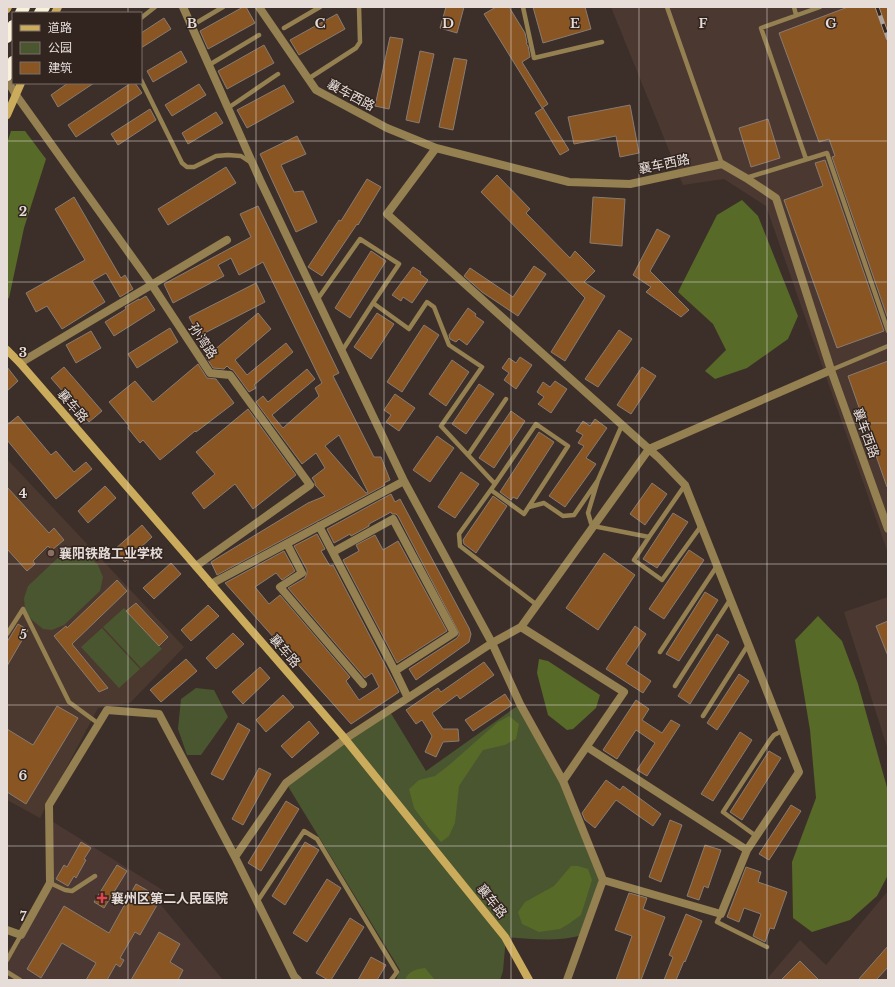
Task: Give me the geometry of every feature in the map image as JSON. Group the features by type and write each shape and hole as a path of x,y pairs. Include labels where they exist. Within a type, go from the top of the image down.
{"highway":[{"path":"7,37 12,28"},
{"path":"7,75 12,64"}],"street":[{"path":"183,7 253,164 404,481 492,643 520,704 563,781 603,880 567,980"},
{"name":"襄车西路","path":"259,7 316,90 387,128 436,148 569,182 630,184 722,164 776,198 831,370 888,529"},
{"name":"孙湾路","path":"7,80 16,95 152,285 210,373 230,375 310,485 196,566"},
{"path":"7,115 20,84"},
{"path":"436,148 387,214 622,424 659,458 684,485 799,772 747,850 721,914 603,880"},
{"path":"20,363 227,240"},
{"name":"襄车路","path":"7,350 20,363 345,739 506,937 529,980"},
{"path":"234,857 286,783 345,739 492,643 521,627 649,449 831,370"},
{"path":"211,584 404,481"},
{"path":"333,552 393,519 454,632 395,672"},
{"path":"320,526 408,698"},
{"path":"287,544 302,573 280,587 364,684"},
{"path":"521,627 624,692 563,781"},
{"path":"7,930 20,934 50,883 49,805 107,710 159,714 257,902 294,979"},
{"path":"587,747 747,850"}],"lane":[{"path":"142,17 155,7"},
{"path":"191,26 223,7"},
{"path":"284,28 320,7"},
{"path":"308,78 356,48 360,42 359,7"},
{"path":"523,7 534,58 602,42"},
{"path":"667,7 722,164"},
{"path":"794,7 796,15"},
{"path":"806,159 761,28 820,7"},
{"path":"209,65 259,35"},
{"path":"228,108 278,74"},
{"path":"142,82 182,163 187,167 194,168 216,156 228,155 241,156 253,164"},
{"path":"746,178 827,153 888,331"},
{"path":"317,300 360,239 399,264 342,351"},
{"path":"373,303 409,329 427,302 434,308 449,345 482,367 441,426 495,484"},
{"path":"831,370 888,346"},
{"path":"468,455 506,399"},
{"path":"491,490 524,514 568,446 536,424 459,534 460,546 537,605"},
{"path":"622,424 598,480 588,513 591,523 594,526 649,537"},
{"path":"529,507 544,503 563,516 574,515 598,480"},
{"path":"684,485 634,560 662,580 701,526"},
{"path":"660,652 717,566"},
{"path":"675,686 730,600"},
{"path":"7,634 23,608 69,702 98,724"},
{"path":"703,716 748,645"},
{"path":"756,836 723,812 770,740 774,735 782,731"},
{"path":"257,902 304,831 317,839 397,972 391,980"},
{"path":"50,883 65,890 72,891 95,876"},
{"path":"721,914 717,922 767,946"},
{"path":"7,960 20,934"},
{"path":"7,972 20,980"}],"shaded area":[{"path":"611,7 888,7 888,553 766,206 724,179 683,185"},
{"name":"襄阳铁路工业学校","path":"7,459 184,647 130,703 98,708 40,818 7,800"},
{"path":"888,597 888,750 844,612"},
{"name":"襄州区第二人民医院","path":"50,820 164,891 161,905 223,980 11,980 7,978 7,952 21,934 50,883"},
{"path":"888,891 888,980 766,980 800,940 826,965"}],"green space":[{"path":"11,131 25,131 46,159 24,228 9,298 7,299 7,143"},
{"path":"742,200 758,216 798,316 788,339 747,368 715,379 705,371 726,350 713,324 678,292 717,215"},
{"path":"77,551 89,556 98,565 103,577 100,591 64,625 52,630 43,629 32,620 25,611 24,598 28,586 64,552"},
{"path":"124,608 162,649 141,668 103,627"},
{"path":"818,616 842,641 858,684 888,791 888,875 877,896 850,920 812,932 793,918 792,862 816,798 810,730 795,640"},
{"path":"102,628 140,669 119,688 81,647"},
{"path":"539,659 548,661 600,695 596,708 573,729 567,730 548,715 537,673"},
{"path":"196,688 214,690 228,717 201,755 187,755 178,729 181,699"},
{"path":"520,704 563,781 603,880 583,935 564,939 506,937 503,971 500,980 396,980 400,970 286,783 389,710 426,771"},
{"path":"509,716 519,724 516,739 505,745 483,750 459,786 455,823 449,836 441,842 414,808 409,789 419,780 435,776 498,722"},
{"path":"571,866 578,866 588,869 592,880 581,915 560,929 539,932 522,924 518,912 525,902 554,886"},
{"path":"425,968 435,980 405,980 408,974"}],"building":[{"path":"243,7 246,7 255,23 208,49 200,31"},
{"path":"446,7 464,7 457,33 440,28"},
{"path":"496,7 509,7 525,33 530,57 522,62 548,104 542,108 484,14"},
{"path":"533,7 585,7 591,29 543,43"},
{"path":"848,7 888,7 888,319 832,157 835,156 829,139 819,142 779,33"},
{"path":"337,14 345,29 299,55 290,40"},
{"path":"164,18 171,29 142,47 142,32"},
{"path":"390,37 403,39 389,109 375,106"},
{"path":"264,45 274,63 227,89 218,71"},
{"path":"181,51 187,62 153,82 147,71"},
{"path":"420,51 434,54 419,123 406,120"},
{"path":"454,58 467,60 453,130 439,127"},
{"path":"67,84 92,84 58,107 51,95"},
{"path":"130,84 136,84 142,93 76,137 68,125"},
{"path":"199,84 206,95 172,116 165,105"},
{"path":"284,85 294,102 247,128 237,110"},
{"path":"630,105 639,153 620,157 616,136 574,144 568,117"},
{"path":"543,108 569,150 560,155 535,113"},
{"path":"150,109 156,120 118,145 111,134"},
{"path":"216,112 223,123 188,144 182,133"},
{"path":"768,119 780,158 751,167 739,128"},
{"path":"297,136 306,154 281,165 294,192 303,191 317,222 296,232 260,154"},
{"path":"825,160 884,331 837,348 784,200 823,186 815,163"},
{"path":"226,167 236,183 168,225 158,209"},
{"path":"497,175 530,209 526,213 570,258 575,251 595,271 584,282 605,296 565,361 551,352 585,298 481,192"},
{"path":"367,179 381,187 358,225 357,224 322,276 308,267 339,220 341,221"},
{"path":"74,197 121,278 125,275 133,289 120,297 106,273 92,281 105,302 62,329 47,306 36,312 26,293 85,260 55,209"},
{"path":"593,197 625,199 622,246 590,243"},
{"path":"258,206 339,373 333,376 374,457 381,457 390,480 384,483 385,485 217,575 211,562 308,503 325,496 315,485 312,478 325,468 316,453 302,464 256,402 263,396 268,402 307,369 315,379 272,415 283,428 319,396 315,388 322,383 263,262 239,275 231,258 218,265 224,276 173,303 164,284 251,237 240,214","holes":["339,435 368,492 366,493 325,446"]},
{"path":"657,229 670,236 650,271 689,310 681,317 646,292 651,287 633,275"},
{"path":"371,251 386,261 350,318 335,308"},
{"path":"534,266 546,274 518,316 482,292 464,276 470,268 513,297"},
{"path":"413,267 421,272 420,274 428,280 412,303 403,297 401,301 392,295"},
{"path":"256,283 265,302 199,336 189,317"},
{"path":"146,296 155,310 114,336 105,322 126,309 125,307"},
{"path":"468,308 476,314 475,316 484,322 467,345 459,339 456,342 450,339 449,335"},
{"path":"258,313 271,329 235,360 247,375 286,343 293,352 254,385 256,388 249,392 233,370 227,366 224,369 213,368 206,357"},
{"path":"377,313 394,324 371,359 354,347"},
{"path":"424,325 439,335 402,392 387,382"},
{"path":"170,328 178,342 137,368 128,354"},
{"path":"619,330 632,339 598,387 585,379"},
{"path":"91,331 101,348 76,363 66,345"},
{"path":"520,357 532,365 516,389 504,380 509,373 502,368 509,358 516,363"},
{"path":"452,360 469,372 446,406 429,394"},
{"path":"888,361 888,487 887,487 848,376"},
{"path":"198,364 207,378 216,379 234,403 196,432 195,431 160,460 143,440 140,443 128,428 129,426 109,402 135,381 153,402"},
{"path":"7,367 18,381 7,391"},
{"path":"64,367 102,411 89,422 51,378"},
{"path":"642,367 656,376 631,414 617,405"},
{"path":"555,381 567,389 551,413 538,404 544,397 537,392 543,382 550,387"},
{"path":"479,384 494,394 466,434 452,424"},
{"path":"395,394 415,408 399,431 386,422 391,415 384,410"},
{"path":"248,409 296,475 253,509 235,484 204,509 192,493 215,474 196,452"},
{"path":"511,411 525,421 494,468 479,458"},
{"path":"18,416 51,455 56,451 74,472 86,462 92,469 56,499 7,440 7,425"},
{"path":"595,419 607,428 586,458 596,464 565,507 549,496 584,446 578,443 583,435 576,431 583,421 590,426"},
{"path":"539,432 554,442 517,499 513,497 511,500 500,492"},
{"path":"437,436 454,448 430,482 413,470"},
{"path":"461,472 479,484 455,518 438,507"},
{"path":"652,483 667,494 645,525 630,514"},
{"path":"105,486 116,498 88,523 78,511"},
{"path":"7,487 49,533 54,528 64,540 52,550 48,546 33,561 35,564 27,571 7,549"},
{"path":"391,494 395,502 400,499 471,634 469,642 416,680 409,669 457,638 459,633 398,516 396,514 392,514 391,512 351,536 350,534 334,543 327,529"},
{"path":"493,496 507,506 476,553 464,544 463,540"},
{"path":"673,513 688,522 657,568 643,559"},
{"path":"142,525 152,537 125,562 114,550"},
{"path":"317,534 325,549 321,551 330,566 333,565 399,692 351,724 225,583 284,551 295,571 282,580 276,573 255,587 269,604 280,595 350,677 346,681 359,700 379,687 372,673 365,678 288,588 305,578 307,573 307,570 294,546"},
{"path":"375,535 383,550 398,541 447,631 397,663 343,560 359,551 356,545"},
{"path":"689,550 704,560 664,619 649,609"},
{"path":"604,553 635,575 598,630 566,608"},
{"path":"171,563 181,574 154,599 143,588"},
{"path":"117,580 127,591 72,644 108,688 99,692 54,636 66,626 67,628"},
{"path":"705,592 718,600 679,661 666,654"},
{"path":"136,603 168,637 159,646 126,611"},
{"path":"208,605 219,616 191,641 181,630"},
{"path":"888,621 888,656 876,626"},
{"path":"18,624 28,630 7,666 7,642"},
{"path":"635,626 646,634 626,664 651,681 643,693 606,669"},
{"path":"233,633 244,644 216,669 206,658"},
{"path":"717,634 729,642 690,704 678,696"},
{"path":"186,659 197,671 161,702 150,690"},
{"path":"484,662 494,675 460,699 457,695 432,713 443,729 458,729 459,741 443,742 436,757 425,752 432,736 422,720 416,724 406,710 438,688 441,692"},
{"path":"260,667 270,678 243,704 232,692"},
{"path":"739,674 749,681 717,730 707,723"},
{"path":"505,694 512,705 473,731 465,720"},
{"path":"283,695 294,707 266,732 256,720"},
{"path":"636,700 649,709 642,720 662,733 671,720 680,725 647,776 637,770 655,743 636,730 617,759 603,750"},
{"path":"57,706 78,718 26,804 7,792 7,729 33,745"},
{"path":"309,721 319,733 292,758 281,746"},
{"path":"238,723 250,730 223,780 211,774"},
{"path":"740,732 752,740 713,801 701,794"},
{"path":"769,751 781,758 742,820 730,812"},
{"path":"259,768 271,774 243,825 232,819"},
{"path":"606,780 620,790 623,786 661,814 653,826 616,800 595,828 585,820 582,813"},
{"path":"286,801 299,809 261,871 248,863"},
{"path":"791,805 801,811 769,860 759,854"},
{"path":"670,820 682,825 661,882 649,877"},
{"path":"81,842 91,848 84,859 86,860 76,878 74,876 68,886 56,879 64,865 67,867"},
{"path":"305,842 319,850 285,905 272,896"},
{"path":"705,845 721,850 708,888 704,886 699,900 687,896"},
{"path":"117,865 127,871 104,908 94,902"},
{"path":"746,867 761,872 758,882 787,892 774,929 770,928 765,942 753,936 761,914 744,908 739,922 727,917"},
{"path":"327,879 341,888 307,942 293,933"},
{"path":"136,884 161,898 140,935 135,932 120,958 124,960 120,967 116,964 107,980 86,980 96,963 62,943 41,978 27,969 64,906 109,933"},
{"path":"629,893 647,898 643,909 665,917 641,980 616,980 632,936 615,930"},
{"path":"686,914 702,921 676,980 664,980 673,957 669,955"},
{"path":"350,918 364,927 331,980 328,980 316,973"},
{"path":"159,932 180,944 170,962 183,970 178,980 131,980"},
{"path":"888,946 888,967 876,980 858,980"},
{"path":"371,957 386,965 377,980 358,980"},
{"path":"800,961 819,980 781,980"}],"railway":[{"path":"877,7 888,38"}],"place":[{"name":"襄阳铁路工业学校","path":"51,553"},
{"name":"襄州区第二人民医院","path":"102,898"}]}
